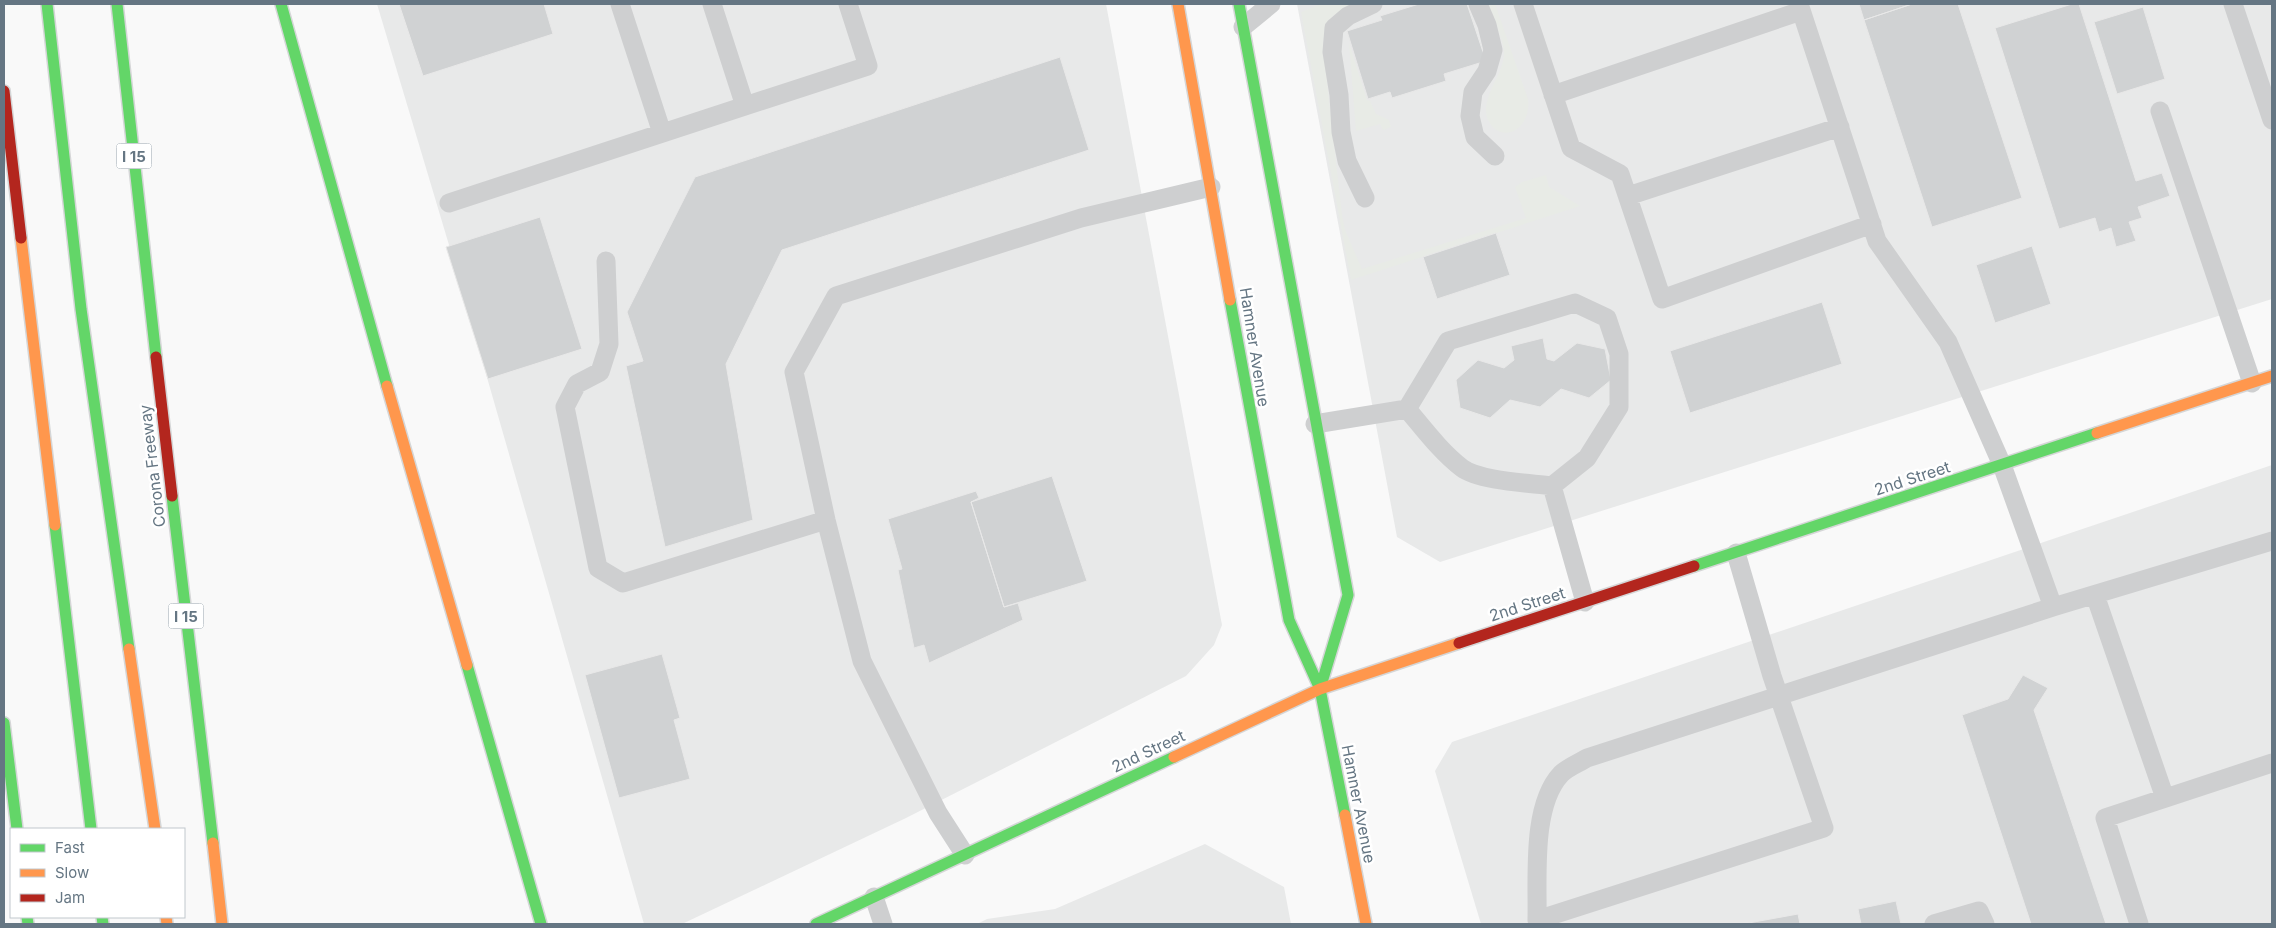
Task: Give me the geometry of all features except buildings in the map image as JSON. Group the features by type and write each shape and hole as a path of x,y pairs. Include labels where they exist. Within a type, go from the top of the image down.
{"main road":[{"path":"47,4 81,309 155,828"},
{"name":"Corona Freeway","path":"117,4 149,299 222,924"},
{"path":"281,4 344,238 541,924"},
{"name":"Hamner Avenue","path":"1178,4 1254,448 1289,620 1320,689 1366,924"},
{"name":"Hamner Avenue","path":"1239,4 1348,595 1320,689"},
{"path":"4,91 91,828"},
{"name":"2nd Street","path":"816,924 1320,689 2272,376"},
{"path":"4,723 16,828"}],"lane":[{"path":"620,4 662,133"},
{"path":"712,4 745,106"},
{"path":"449,203 868,66 848,4"},
{"path":"1243,26 1271,4"},
{"path":"1365,198 1347,160 1341,132 1339,95 1332,52 1334,28 1348,16 1373,4"},
{"path":"1478,4 1487,25 1493,50 1487,70 1473,92 1470,116 1475,137 1495,156"},
{"path":"1523,4 1571,148 1620,174 1662,299 1872,224"},
{"path":"2234,4 2272,120"},
{"path":"1554,95 1800,7 1877,241 1948,342 2002,465 2053,607"},
{"path":"2160,112 2252,383"},
{"path":"1628,196 1840,127"},
{"path":"965,855 938,813 862,661 826,520 794,372 836,296 1081,218 1210,188"},
{"path":"606,261 609,344 600,372 577,384 566,407 598,568 623,583 826,520"},
{"path":"1315,424 1407,409 1448,341 1576,303 1606,318 1619,354 1619,407 1587,458 1552,486 1499,480 1463,470 1407,409"},
{"path":"1552,486 1585,602"},
{"path":"1736,553 1778,694 1824,828 1537,922 1540,819 1547,793 1562,773 1588,758 1778,694 2053,607 2272,541"},
{"path":"2095,595 2164,798"},
{"path":"2139,924 2105,818 2272,762"},
{"path":"874,897 883,924"},
{"path":"1934,924 1980,911 1984,924"}],"shaded area":[{"path":"377,4 1106,4 1222,625 1214,645 1186,676 906,818 682,924 644,924 449,245"},
{"path":"1297,4 2272,4 2272,299 1440,562 1397,537"},
{"path":"1321,4 1356,4 1330,19 1323,46 1342,215 1345,230 1362,269 1526,218 1515,187 1522,182 1546,175 1549,187 1580,206 1351,280 1301,12"},
{"path":"1488,4 1495,4 1528,99 1528,110 1521,126 1507,133 1500,132 1494,128 1488,120 1486,112 1489,96 1503,63 1504,55 1500,36"},
{"path":"1349,43 1367,100 1370,101 1376,114 1389,120 1391,127 1383,130 1380,124 1356,131"},
{"path":"2272,465 2272,924 1481,924 1435,771 1452,742"},
{"path":"1205,844 1284,887 1291,924 977,924 987,919 1055,909"}],"traffic: fast":[{"path":"47,4 81,309 129,649"},
{"path":"117,4 156,357"},
{"path":"281,4 387,386"},
{"path":"1239,4 1348,595 1320,689"},
{"path":"1230,300 1289,620 1320,689 1345,815"},
{"path":"1694,566 2097,433"},
{"path":"172,496 213,843"},
{"path":"55,525 91,828"},
{"path":"467,665 541,924"},
{"path":"4,723 17,828"},
{"path":"816,924 1174,757"},
{"path":"27,918 28,924"},
{"path":"102,918 103,924"}],"traffic: slow":[{"path":"1178,4 1230,300"},
{"path":"21,238 55,525"},
{"path":"2097,433 2272,376"},
{"path":"387,386 467,665"},
{"path":"1174,757 1320,689 1459,643"},
{"path":"129,649 155,828"},
{"path":"1345,815 1366,924"},
{"path":"213,843 222,924"},
{"path":"166,918 167,924"}],"traffic: jam":[{"path":"4,91 21,238"},
{"path":"156,357 172,496"},
{"path":"1459,643 1694,566"}]}
